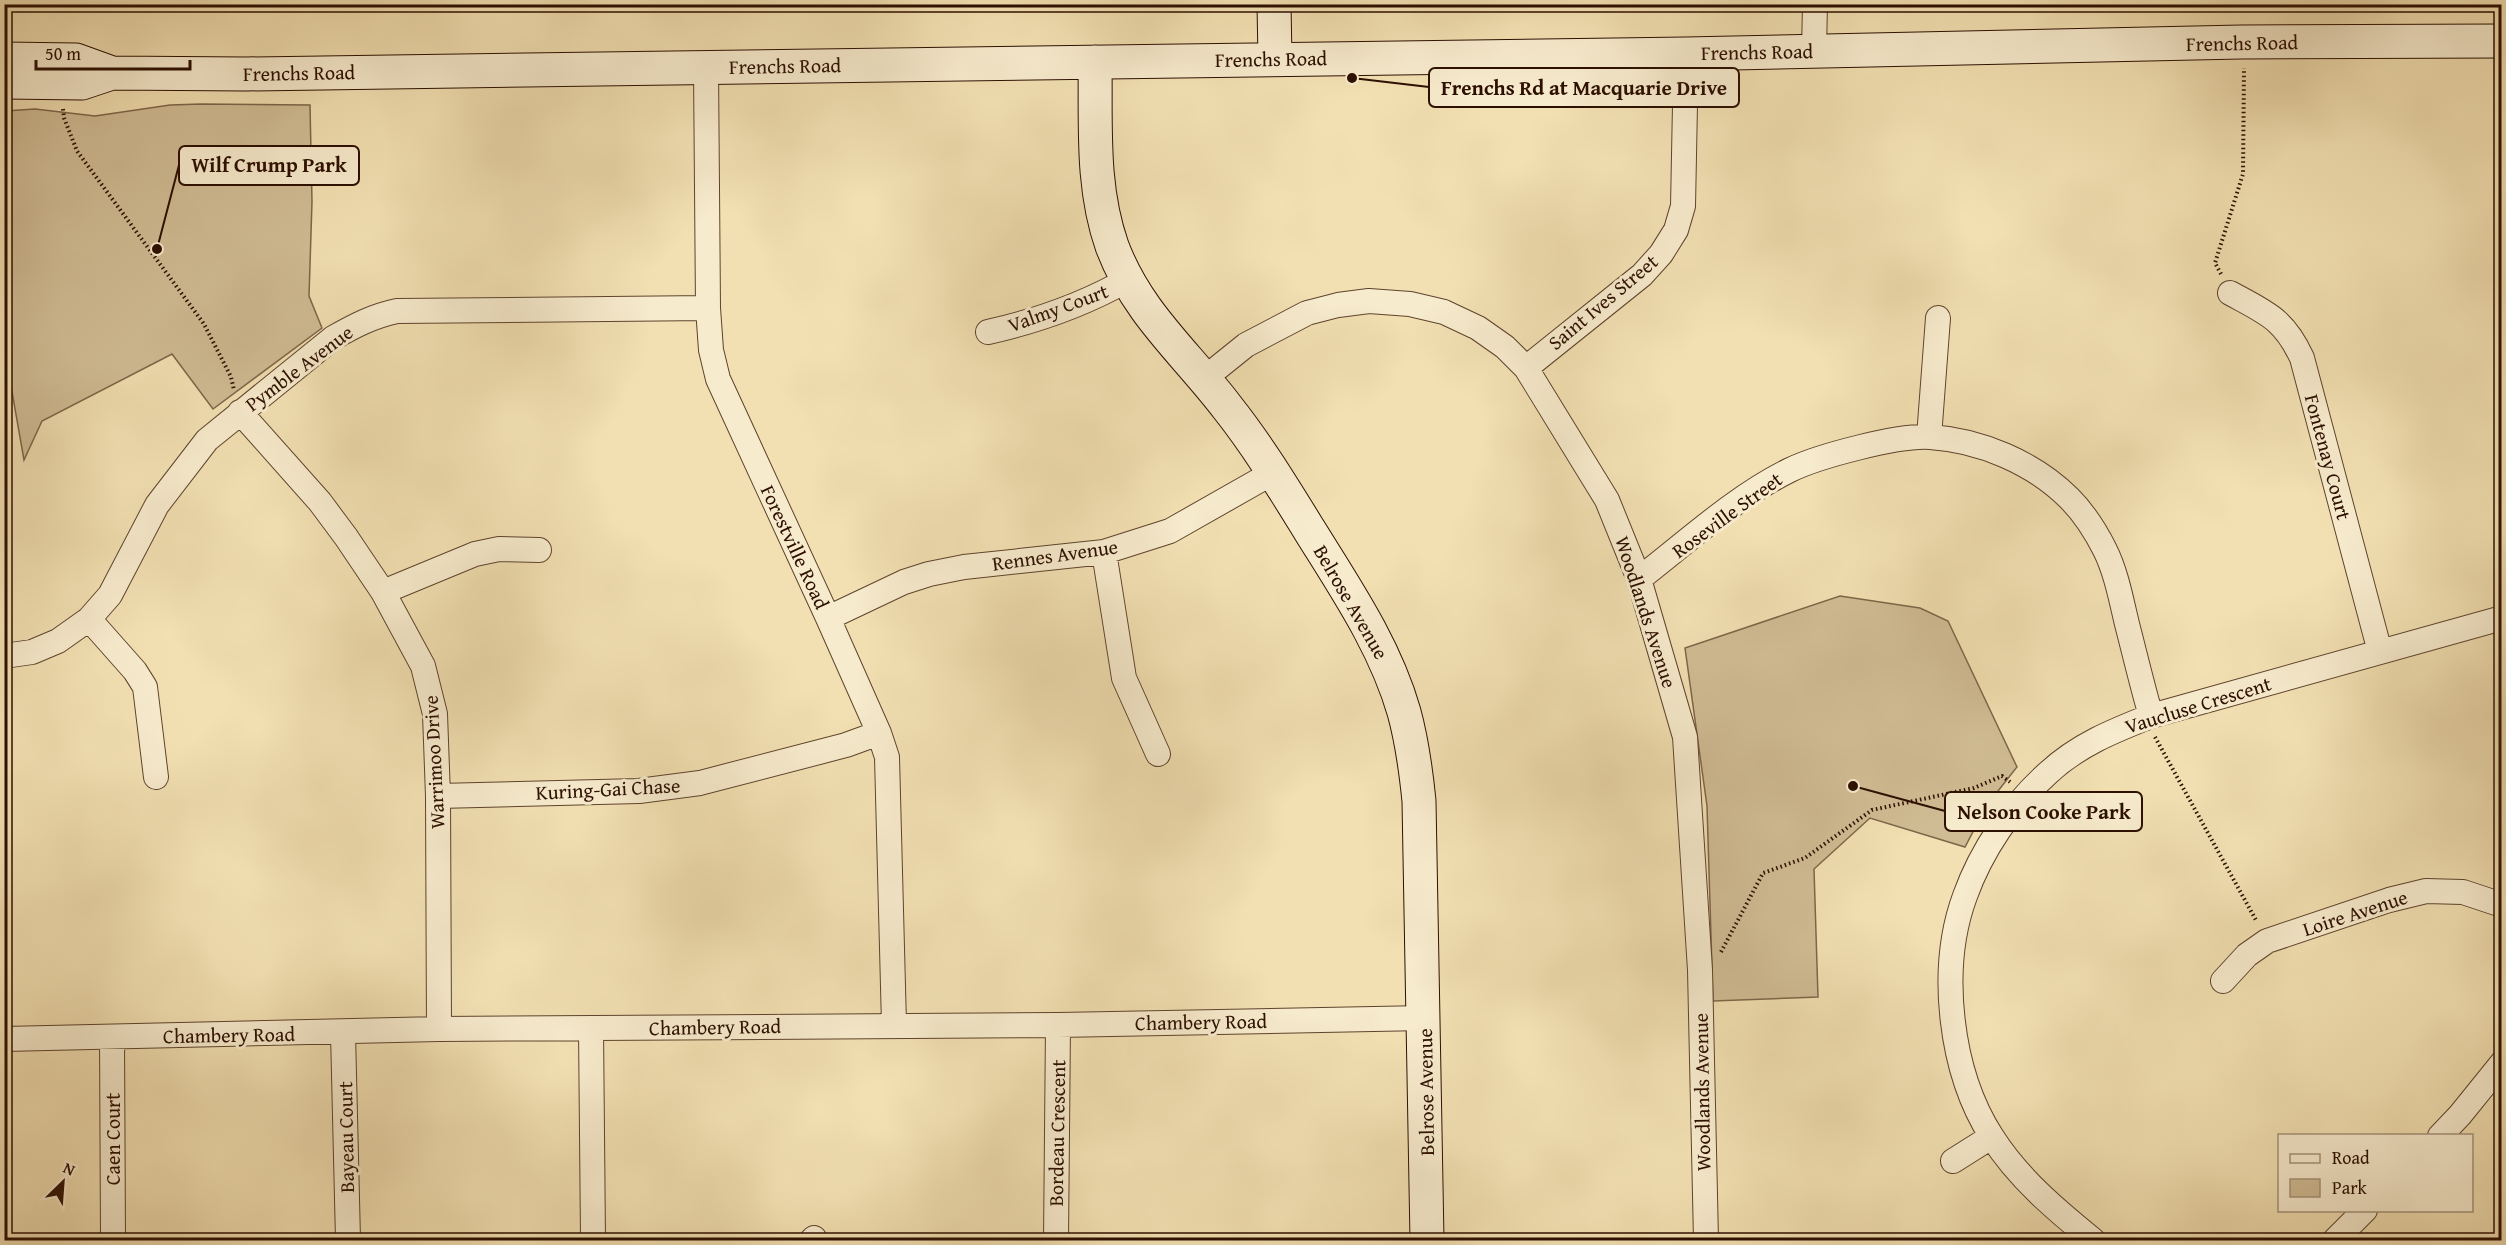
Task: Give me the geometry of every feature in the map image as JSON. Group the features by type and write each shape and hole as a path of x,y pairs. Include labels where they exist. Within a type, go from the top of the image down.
{"street":[{"path":"1274,4 1275,59"},
{"path":"1814,50 1815,4"},
{"name":"Frenchs Road","path":"4,82 82,83 112,73 246,74 1686,54 2241,42 2502,41"},
{"name":"Saint Ives Street","path":"1526,368 1642,275 1661,254 1676,230 1683,206 1686,54"},
{"name":"Frenchs Road","path":"4,59 76,60 112,73"},
{"name":"Belrose Avenue","path":"1095,62 1096,177 1102,212 1127,280 1142,306 1170,341 1205,378 1242,425 1274,472 1361,613 1385,660 1403,710 1414,756 1419,801 1425,1018 1427,1240"},
{"name":"Forestville Road","path":"706,67 708,308 711,350 718,379 828,618 879,733 887,757 894,1025"},
{"name":"Valmy Court","path":"988,332 1020,325 1094,299 1127,280"},
{"name":"Fontenay Court","path":"2230,294 2263,311 2278,322 2291,335 2302,358 2380,652"},
{"name":"Woodlands Avenue","path":"1205,378 1246,345 1307,313 1338,305 1369,301 1410,304 1444,312 1478,328 1505,347 1526,368 1607,500 1639,579 1685,738 1700,970 1706,1240"},
{"name":"Pymble Avenue","path":"4,656 32,652 58,641 89,619 110,595 157,506 207,440 333,338 376,316 397,311 708,308"},
{"path":"1929,437 1938,318"},
{"name":"Warrimoo Drive","path":"240,412 320,502 383,592 423,666 435,714 440,1029"},
{"name":"Roseville Street","path":"1639,579 1750,493 1791,470 1841,452 1892,441 1929,437 1975,445 2016,460 2046,479 2070,498 2091,526 2106,552 2120,594 2151,716"},
{"name":"Rennes Avenue","path":"828,618 904,582 929,574 964,567 1104,552 1170,531 1274,472"},
{"path":"383,592 475,554 499,549 539,550"},
{"path":"1104,552 1124,678 1158,754"},
{"name":"Vaucluse Crescent","path":"2093,1240 2053,1208 2016,1170 1991,1137 1972,1100 1960,1058 1952,1018 1951,980 1955,937 1964,897 1979,863 2000,829 2047,773 2087,744 2151,716 2502,618"},
{"path":"89,619 135,671 145,687 156,777"},
{"name":"Kuring-Gai Chase","path":"438,796 639,791 700,783 846,745 879,733"},
{"name":"Loire Avenue","path":"2223,981 2247,955 2268,941 2389,900 2426,891 2463,892 2502,905"},
{"name":"Chambery Road","path":"4,1039 440,1029 1058,1025 1425,1018"},
{"name":"Bordeau Crescent","path":"1056,1240 1058,1025"},
{"path":"591,1028 593,1240"},
{"name":"Bayeau Court","path":"343,1033 348,1240"},
{"name":"Caen Court","path":"112,1037 113,1240"},
{"path":"2442,1134 2502,1063"},
{"path":"1953,1161 1991,1137"},
{"path":"2336,1240 2363,1212"}],"path":[{"path":"2230,294 2215,263 2243,174 2244,67"},
{"path":"64,105 64,118 84,163 204,324 231,377 240,412"},
{"path":"2151,716 2157,742 2268,941"},
{"path":"1700,970 1711,970 1763,873 1804,858 1872,810 1974,788 2002,776 2027,795"}],"green space":[{"path":"170,105 310,105 312,202 309,296 322,328 213,409 172,354 42,421 24,460 5,352 5,111 35,109 95,116"},
{"path":"1840,596 1920,608 1948,621 2017,767 1987,805 1965,847 1870,818 1814,869 1818,997 1713,1001 1707,806 1685,648"}],"place":[{"name":"Frenchs Rd at Macquarie Drive","path":"1352,78"},
{"name":"Wilf Crump Park","path":"157,249"},
{"name":"Nelson Cooke Park","path":"1853,786"}]}
